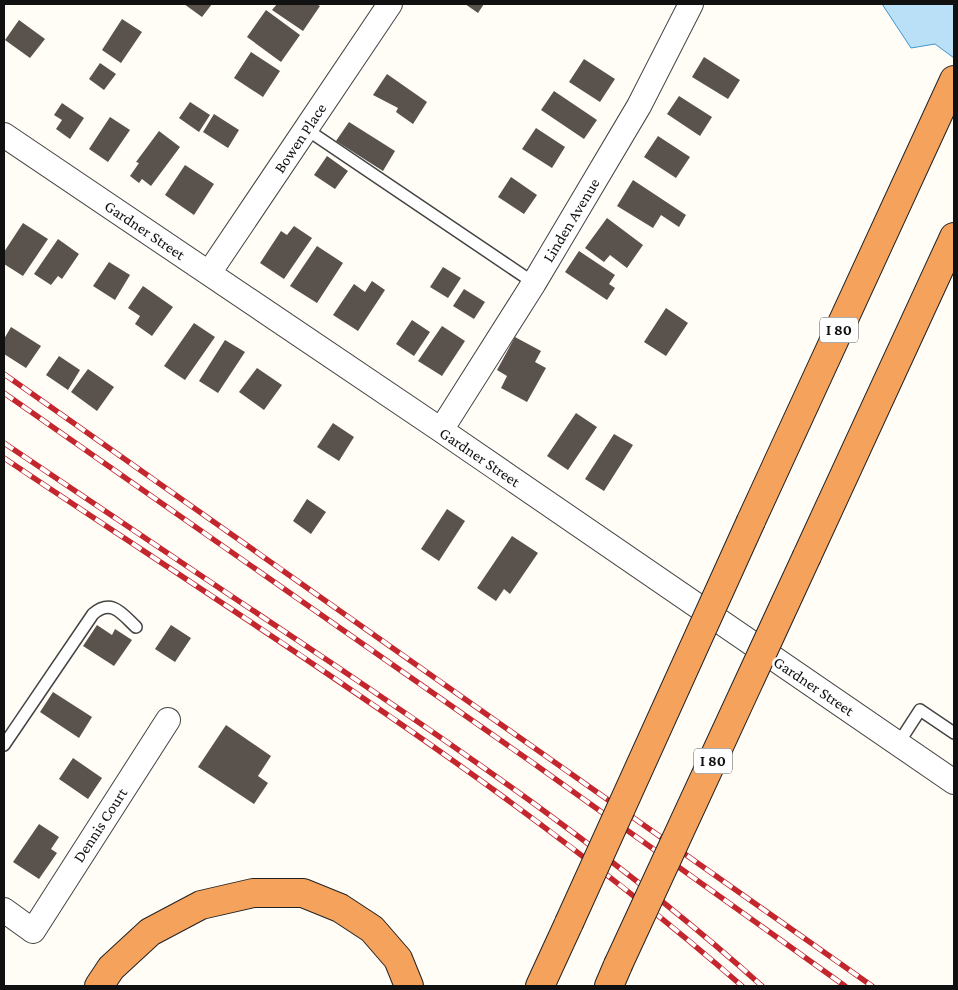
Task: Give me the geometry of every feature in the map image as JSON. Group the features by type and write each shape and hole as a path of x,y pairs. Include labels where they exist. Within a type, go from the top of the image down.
{"highway":[{"name":"I 80","path":"540,986 954,80"},
{"name":"I 80","path":"613,976 954,237"},
{"path":"99,986 111,968 150,932 202,905 253,892 303,893 340,908 372,928 398,959 409,986"}],"street":[{"name":"Bowen Place","path":"209,272 390,4"},
{"name":"Linden Avenue","path":"441,430 534,283 639,106 691,4"},
{"name":"Gardner Street","path":"4,135 441,430 954,782"},
{"name":"Dennis Court","path":"4,910 32,930 168,720"}],"lane":[{"path":"306,130 534,283"},
{"path":"4,745 97,611 107,606 117,610 136,627"},
{"path":"898,744 920,710 954,733"}],"water":[{"path":"882,4 954,4 954,58 935,44 911,48"}],"building":[{"path":"184,4 212,4 202,17"},
{"path":"277,4 316,4 320,6 303,31 272,10"},
{"path":"465,4 484,4 478,13"},
{"path":"266,10 300,35 281,62 247,37"},
{"path":"122,19 142,32 121,63 102,50"},
{"path":"19,20 45,39 30,58 5,40"},
{"path":"251,52 280,71 263,97 234,78"},
{"path":"704,57 740,80 728,99 692,77"},
{"path":"584,59 615,79 600,102 569,82"},
{"path":"100,63 116,74 104,90 89,79"},
{"path":"387,74 427,102 413,124 396,112 398,108 373,95"},
{"path":"554,91 597,120 584,139 541,110"},
{"path":"679,96 712,117 700,136 667,114"},
{"path":"190,102 210,115 199,132 179,118"},
{"path":"62,103 84,118 70,139 56,129 62,120 54,115"},
{"path":"214,114 239,130 228,148 203,132"},
{"path":"110,117 130,130 108,162 89,149"},
{"path":"349,122 395,151 383,171 336,141"},
{"path":"536,128 565,147 552,168 522,149"},
{"path":"159,131 180,147 151,186 142,179 139,183 130,176 139,163 136,162"},
{"path":"658,136 690,157 676,178 644,157"},
{"path":"327,156 348,171 335,189 314,175"},
{"path":"185,165 214,184 194,215 165,195"},
{"path":"511,177 537,195 524,214 498,197"},
{"path":"633,180 686,215 679,227 661,215 653,228 617,206"},
{"path":"607,218 643,245 627,268 610,255 604,262 585,248"},
{"path":"23,223 48,239 23,276 4,264 4,252"},
{"path":"294,226 312,238 284,279 260,263 281,231 287,235"},
{"path":"58,239 79,254 62,279 58,276 51,285 34,274"},
{"path":"317,246 343,263 317,303 290,286"},
{"path":"579,251 615,275 609,284 615,288 607,300 565,272"},
{"path":"109,262 130,275 115,300 93,286"},
{"path":"443,267 461,278 448,298 430,287"},
{"path":"372,281 385,290 358,331 333,315 354,284 365,292"},
{"path":"143,286 173,307 152,336 135,324 140,316 128,308"},
{"path":"464,289 485,302 474,319 453,306"},
{"path":"666,308 688,323 666,356 644,342"},
{"path":"412,320 430,332 414,356 396,344"},
{"path":"194,323 215,337 185,380 164,366"},
{"path":"442,326 465,341 442,376 418,361"},
{"path":"11,327 41,346 26,368 4,354 4,339"},
{"path":"515,337 541,351 535,362 546,368 527,402 501,388 507,376 497,370"},
{"path":"225,340 245,352 218,393 199,381"},
{"path":"59,356 80,370 68,390 46,375"},
{"path":"257,368 282,385 264,410 239,392"},
{"path":"88,369 114,387 97,411 71,392"},
{"path":"576,413 597,427 568,470 547,456"},
{"path":"333,423 354,437 339,461 317,447"},
{"path":"614,434 633,445 604,491 585,479"},
{"path":"307,499 326,512 311,534 293,521"},
{"path":"447,509 465,521 439,561 421,549"},
{"path":"512,536 538,553 510,594 504,589 496,601 477,588"},
{"path":"97,625 112,635 115,629 132,640 114,666 83,646"},
{"path":"171,625 191,638 175,662 155,649"},
{"path":"53,692 92,717 79,738 40,712"},
{"path":"226,725 271,756 258,776 268,783 254,804 198,767"},
{"path":"73,758 102,778 88,799 59,779"},
{"path":"39,824 59,837 51,849 57,853 39,879 13,862"}],"railway":[{"path":"4,374 872,986"},
{"path":"4,393 533,763 845,986"},
{"path":"4,443 383,698 495,776 605,856 711,941 762,986"},
{"path":"4,458 287,646 474,776 566,843 655,913 742,986"}]}
